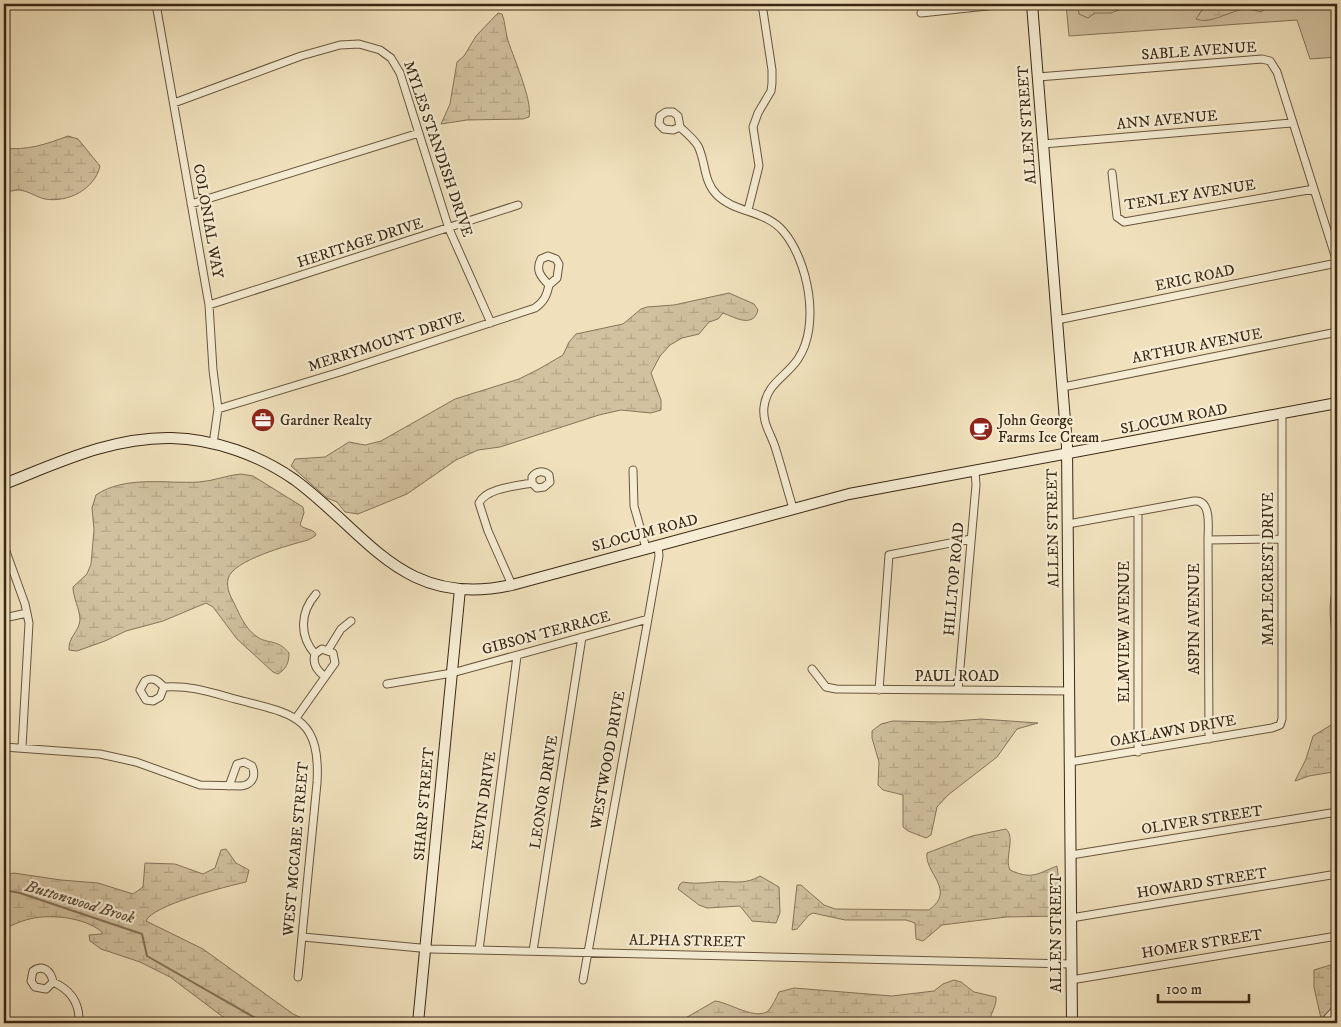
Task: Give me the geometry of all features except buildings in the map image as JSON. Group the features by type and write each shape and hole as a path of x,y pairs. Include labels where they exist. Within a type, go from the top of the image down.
{"street":[{"path":"61,4 67,4"},
{"name":"COLONIAL WAY","path":"156,4 209,305 213,370 218,409 213,444"},
{"path":"748,210 759,166 753,141 753,127 772,86 772,70 762,4"},
{"path":"921,12 1006,4"},
{"name":"ALLEN STREET","path":"1032,4 1067,454 1072,1023"},
{"name":"MYLES STANDISH DRIVE","path":"174,103 330,47 359,44 380,50 394,61 400,73 449,228 491,323"},
{"name":"SABLE AVENUE","path":"1038,77 1262,59 1270,61 1275,68 1337,262"},
{"name":"ANN AVENUE","path":"1043,144 1292,123"},
{"path":"680,127 698,147 706,176 716,194 731,204 771,221 783,231 798,253 805,276 810,323 806,344 795,364 769,389 764,407 766,426 775,445 793,508"},
{"path":"191,204 419,133"},
{"name":"TENLEY AVENUE","path":"1112,173 1117,217 1126,222 1314,189"},
{"name":"HERITAGE DRIVE","path":"209,305 518,205"},
{"name":"ERIC ROAD","path":"1057,320 1337,262"},
{"name":"MERRYMOUNT DRIVE","path":"218,409 491,323 539,305 546,297 549,284"},
{"name":"ARTHUR AVENUE","path":"1063,387 1337,332"},
{"name":"SLOCUM ROAD","path":"4,484 92,450 126,442 171,438 213,444 252,456 284,473 307,490 378,554 398,568 421,579 460,588 485,589 512,585 849,494 1337,403"},
{"name":"MAPLECREST DRIVE","path":"1280,725 1282,414"},
{"path":"633,470 634,506 646,548"},
{"name":"HILLTOP ROAD","path":"958,690 976,485 975,471"},
{"path":"512,585 484,522 479,506 481,500 490,493 532,483"},
{"name":"ASPIN AVENUE","path":"1138,512 1200,501 1204,504 1207,513 1208,740"},
{"path":"1068,524 1138,512"},
{"name":"ELMVIEW AVENUE","path":"1138,512 1138,752"},
{"path":"878,690 890,555 971,539"},
{"path":"1208,540 1281,539"},
{"name":"WESTWOOD DRIVE","path":"583,980 659,556 658,545"},
{"path":"4,546 27,613 29,644 22,747"},
{"name":"SHARP STREET","path":"418,1023 460,588"},
{"path":"316,594 306,609 303,628 306,642 315,654 316,668 325,676"},
{"path":"4,618 27,613"},
{"name":"GIBSON TERRACE","path":"387,684 452,673 648,619"},
{"path":"328,650 342,628 350,621"},
{"name":"LEONOR DRIVE","path":"533,951 582,637"},
{"path":"296,718 335,661 333,653 328,650 321,649 315,654"},
{"name":"KEVIN DRIVE","path":"479,950 517,656"},
{"name":"PAUL ROAD","path":"812,669 826,687 845,690 1069,691"},
{"name":"WEST MCCABE STREET","path":"164,687 193,687 276,709 296,718 314,741 318,762 298,977"},
{"name":"OAKLAWN DRIVE","path":"1070,762 1208,740 1274,728 1280,725"},
{"path":"4,747 117,756 200,785 228,786"},
{"name":"OLIVER STREET","path":"1070,855 1337,812"},
{"name":"HOWARD STREET","path":"1071,918 1337,874"},
{"name":"HOMER STREET","path":"1071,980 1337,936"},
{"name":"ALPHA STREET","path":"303,937 426,948 479,950 1071,964"},
{"path":"53,982 71,993 79,1014 79,1023"},
{"path":"1323,1023 1337,1008"},
{"path":"1020,1022 1036,1023"}],"green space":[{"path":"1066,4 1337,4 1337,57 1310,59 1297,20 1069,36"},
{"path":"1078,4 1165,4 1157,7 1126,7 1111,13 1095,13 1088,18 1079,14"},
{"path":"1226,4 1273,4 1261,12 1246,9 1214,19 1196,19 1202,10"},
{"path":"498,13 502,14 507,37 525,89 529,117 523,119 467,120 441,124 450,104 457,62 464,56 476,36"},
{"path":"68,136 78,139 100,166 93,181 86,188 63,199 54,200 45,199 19,190 4,192 4,148 28,148"},
{"path":"729,293 754,304 758,310 756,316 752,319 743,320 723,313 718,319 709,322 699,334 682,338 670,345 660,356 651,373 661,400 661,410 651,413 621,410 599,415 500,447 478,450 456,460 407,494 358,514 345,512 337,502 327,498 291,466 295,459 325,457 349,442 365,445 381,441 455,399 519,379 563,355 569,342 576,334 623,324 641,309 647,307 674,305"},
{"path":"241,474 253,476 303,507 304,513 300,525 316,534 308,540 250,560 232,572 228,579 230,596 249,630 260,639 280,645 289,653 288,663 285,668 278,674 273,672 237,639 213,607 206,603 163,621 126,631 77,651 69,650 70,642 80,620 73,587 87,574 91,564 94,530 92,508 96,495 107,489 133,483 199,482"},
{"path":"1337,583 1337,653 1331,627 1330,606 1333,589"},
{"path":"981,719 1038,723 1017,729 997,757 948,795 937,807 931,835 926,838 908,831 903,827 903,795 883,790 878,785 879,762 872,738 872,731 881,724 893,721 942,722"},
{"path":"1331,725 1336,727 1332,752 1337,756 1333,772 1309,776 1295,781 1306,759 1313,736"},
{"path":"1006,829 1010,838 1008,860 1010,870 1024,875 1034,875 1057,866 1062,908 1059,916 1006,917 942,925 923,941 916,939 915,923 906,920 845,920 813,913 797,929 792,930 797,885 801,885 824,905 835,909 929,910 937,903 940,888 927,860 927,853 972,836"},
{"path":"226,849 236,863 249,870 246,882 176,903 151,915 146,921 203,949 293,1014 313,1023 231,1023 170,977 140,962 101,949 90,941 89,935 102,934 102,932 86,923 66,918 44,917 20,922 4,929 4,875 14,873 98,883 133,894 143,887 145,863 175,864 203,874 215,868 221,850"},
{"path":"760,876 779,887 780,913 776,923 752,921 740,906 707,908 699,905 678,889 683,882 742,882"},
{"path":"1337,963 1337,1023 1322,1023 1314,987 1314,970"},
{"path":"954,980 961,982 974,992 996,997 989,1023 677,1023 715,1001 751,1013 764,1013 769,1010 779,992 794,988 892,996 934,991 943,984"}],"waterway":[{"name":"Buttonwood Brook","path":"4,890 20,893 142,934 147,956 264,1023"}],"place":[{"name":"Gardner Realty","path":"263,420"},
{"name":"John George Farms Ice Cream","path":"981,429"}]}
